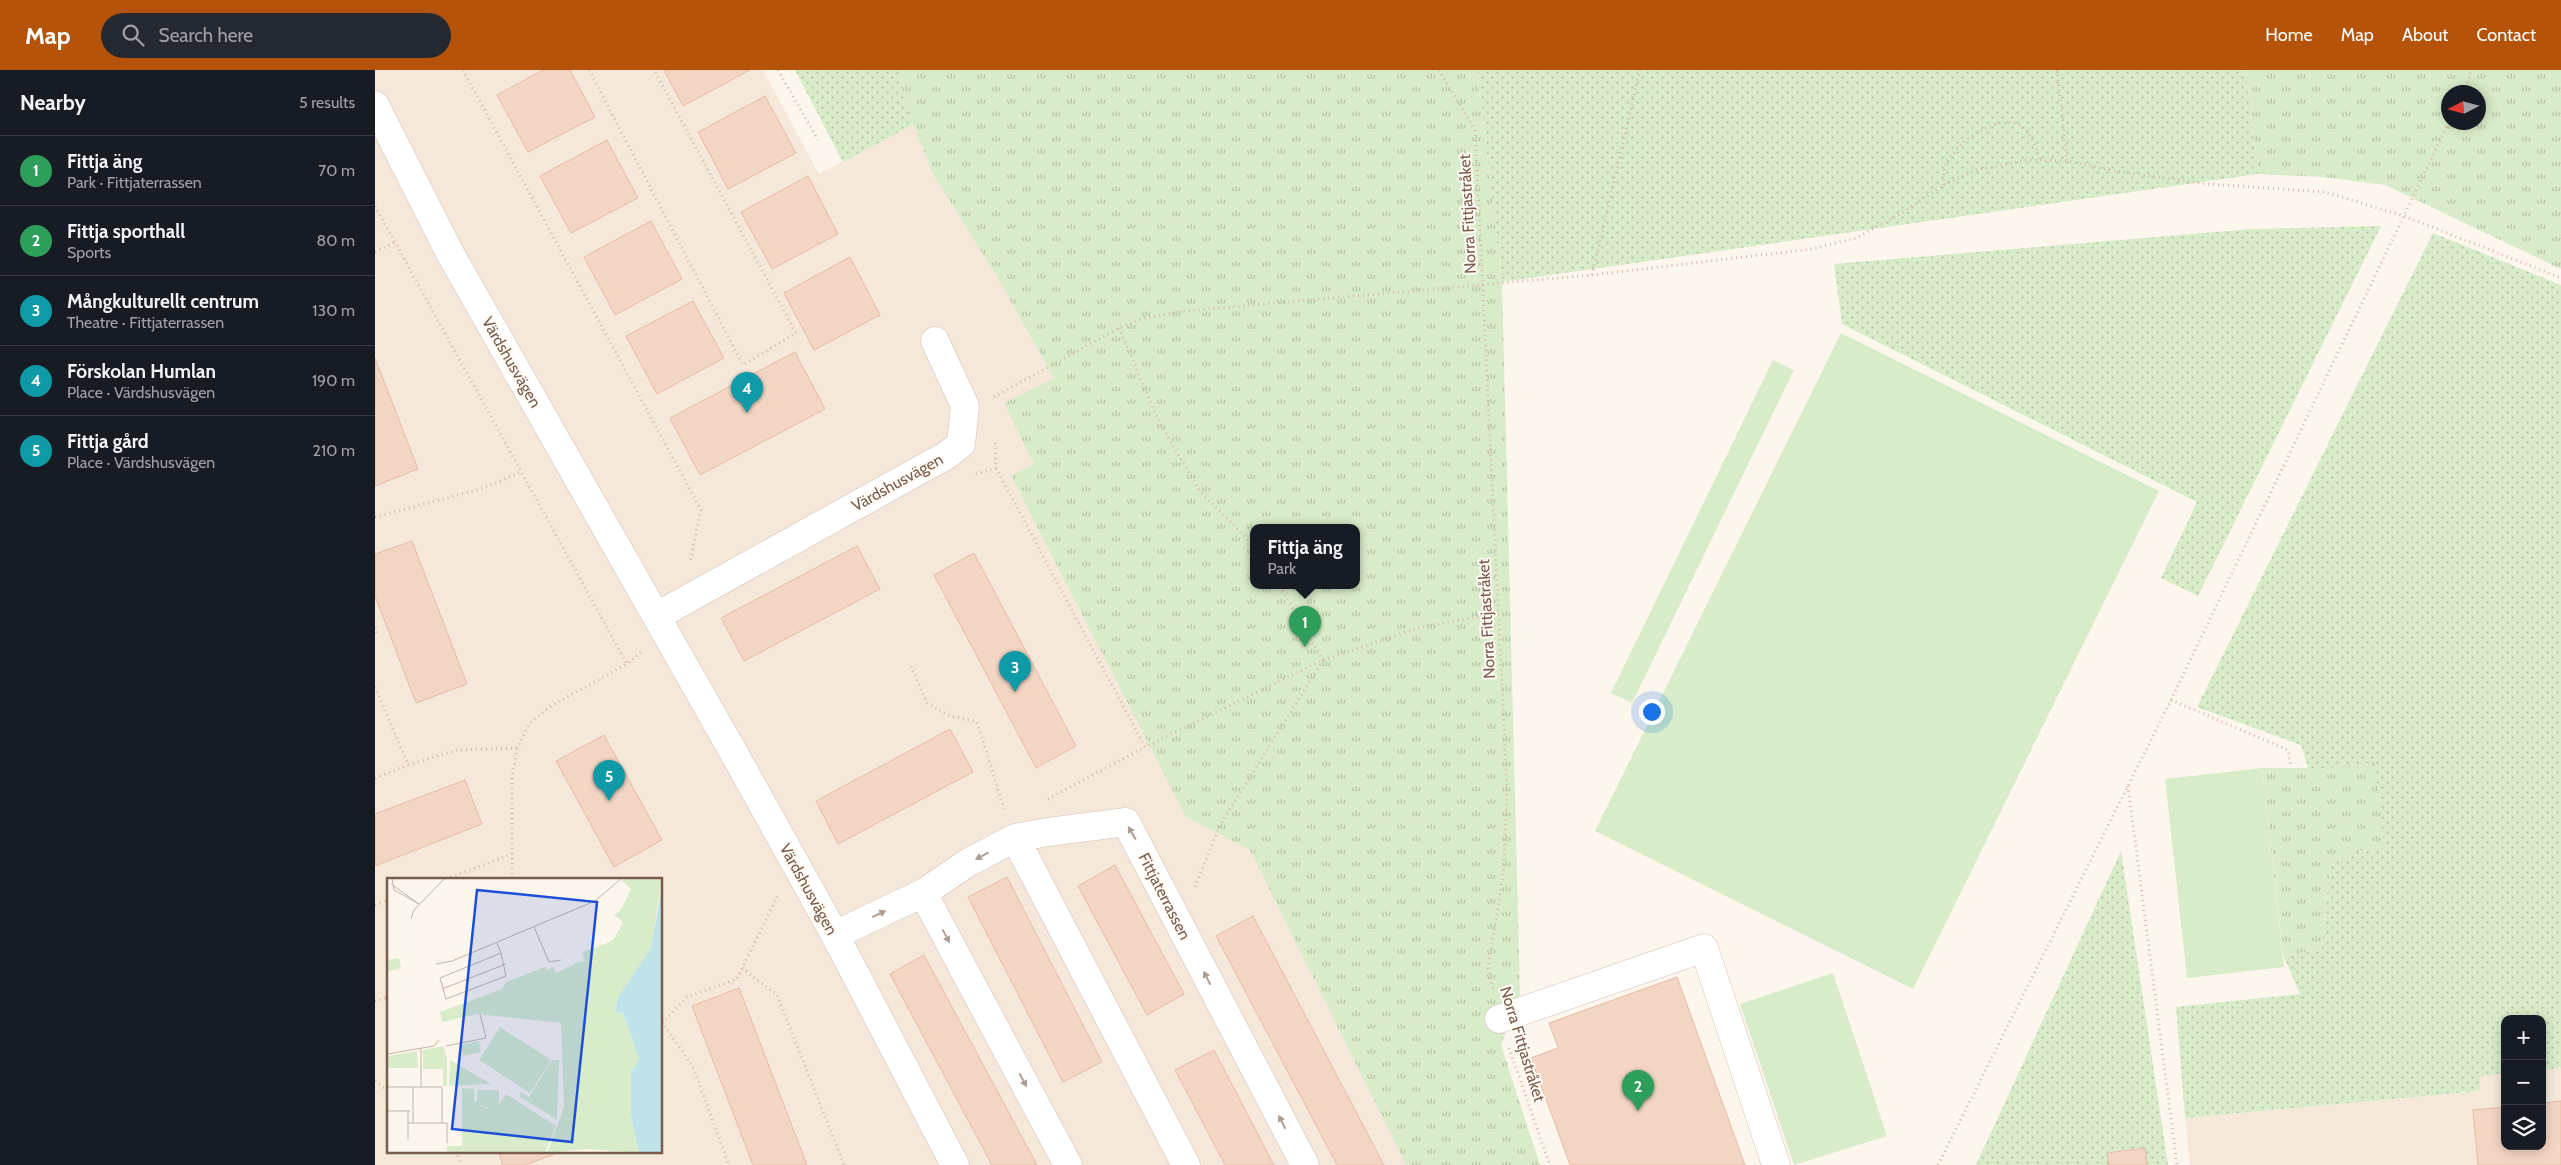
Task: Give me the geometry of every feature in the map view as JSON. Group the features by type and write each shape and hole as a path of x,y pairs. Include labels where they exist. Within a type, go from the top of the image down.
{"street":[{"name":"Värdshusvägen","path":"375,105 451,255 657,616 835,935 955,1165"},
{"name":"Värdshusvägen","path":"657,616 947,454 961,444 965,406 935,341"},
{"name":"Fittjaterrassen","path":"835,935 923,893 969,862 1015,838 1126,822 1305,1165"},
{"path":"1015,838 1020,852 1186,1165"},
{"path":"923,893 1068,1165"},
{"path":"1499,1019 1704,948 1776,1165"}],"path":[{"path":"463,70 701,510 690,551 689,569 701,592"},
{"path":"589,70 743,365 796,333 654,70"},
{"path":"779,70 818,140"},
{"name":"Norra Fittjastråket","path":"1439,70 1475,130 1507,799 1504,868 1488,968 1499,1019 1550,1165"},
{"path":"1592,275 1640,70"},
{"path":"2057,70 2067,162"},
{"path":"2466,85 2472,70"},
{"path":"1943,185 1946,163 1964,140 1992,125 2011,123 2024,128 2033,141 2040,160"},
{"path":"1938,1165 2171,700 2445,130"},
{"path":"993,406 993,397 1119,328 1144,318 1185,311 1483,283 1592,275 1812,249 1856,238 1900,214 1943,185 1976,170 2029,160 2067,162 2115,171 2209,184 2325,192 2404,216 2561,278"},
{"path":"375,206 627,664"},
{"path":"375,252 395,242"},
{"path":"1119,328 1157,418 1199,490 1250,542"},
{"path":"994,432 996,468 1145,747 1323,660 1421,627 1498,613"},
{"path":"968,477 996,468"},
{"path":"375,517 481,489 521,472"},
{"path":"1282,589 1323,660"},
{"path":"375,627 377,633 375,634"},
{"path":"512,878 512,778 517,748 530,724 551,706 627,664 641,652"},
{"path":"1169,904 1194,889 1219,827 1323,660"},
{"path":"911,666 927,703 947,715 977,722 1015,838"},
{"path":"375,687 408,765"},
{"path":"2171,700 2288,750 2291,767"},
{"path":"375,778 408,765 457,750 517,748"},
{"path":"2128,786 2177,1165"},
{"path":"449,878 512,854"},
{"path":"663,1021 687,997 737,979 775,897 783,892"},
{"path":"375,905 387,901"},
{"path":"742,968 777,995 844,1165"},
{"path":"375,1001 387,998"},
{"path":"663,1023 693,1067 729,1165"},
{"path":"375,1081 387,1090"},
{"path":"456,1152 461,1165"}],"shaded area":[{"path":"375,70 763,70 819,174 914,124 933,174 996,275 1055,379 1034,464 1011,476 1186,817 1250,850 1406,1165 375,1165"},
{"path":"2561,1068 2561,1165 2190,1165 2185,1118 2480,1091 2479,1076 2501,1074 2501,1150 2546,1150 2546,1070"}],"green space":[{"path":"795,70 900,70 904,100 914,124 843,162"},
{"path":"900,70 1477,70 1502,282 1520,994 1501,1045 1540,1165 1406,1165 1250,850 1186,817 1011,476 1034,464 1004,403 1054,378 996,275 933,174 904,100"},
{"path":"1477,70 2246,70 2258,174 1502,282"},
{"path":"2246,70 2561,70 2561,269 2385,185 2323,177 2258,174"},
{"path":"2381,226 2198,596 2161,578 2197,502 1842,324 1834,264 2251,229"},
{"path":"2433,233 2561,285 2561,1068 2546,1070 2546,1015 2501,1015 2501,1074 2480,1076 2480,1091 2185,1118 2176,1007 2300,994 2283,955 2321,950 2330,866 2354,851 2328,768 2308,768 2301,745 2197,707"},
{"path":"1841,333 2159,491 1913,989 1595,831"},
{"path":"1773,360 1794,370 1632,703 1611,693"},
{"path":"2375,762 2384,848 2354,851 2330,866 2321,950 2283,955 2262,768 2328,768"},
{"path":"2262,768 2284,967 2187,978 2165,779"},
{"path":"2121,851 2168,1165 1976,1165"},
{"path":"1833,973 1887,1136 1794,1165 1740,1004"}],"building":[{"path":"543,70 570,70 595,117 528,152 497,95"},
{"path":"664,70 750,70 683,106"},
{"path":"765,96 796,153 728,189 698,132"},
{"path":"607,140 638,198 571,233 540,176"},
{"path":"808,176 838,234 772,269 741,212"},
{"path":"651,221 682,279 615,315 584,257"},
{"path":"850,257 880,315 814,350 784,293"},
{"path":"693,301 724,358 657,394 626,336"},
{"path":"795,352 825,409 700,475 670,418"},
{"path":"375,358 418,469 375,486"},
{"path":"412,541 467,684 416,703 375,596 375,554"},
{"path":"857,546 880,589 744,661 721,618"},
{"path":"974,553 1076,746 1036,768 934,575"},
{"path":"950,729 973,772 838,844 816,801"},
{"path":"604,735 662,840 614,867 556,761"},
{"path":"465,780 482,824 375,866 375,814"},
{"path":"1115,865 1184,994 1147,1015 1078,886"},
{"path":"1007,877 1102,1062 1063,1082 968,897"},
{"path":"1253,916 1384,1165 1337,1165 1216,936"},
{"path":"924,955 1037,1165 992,1165 890,974"},
{"path":"1677,977 1745,1165 1570,1165 1531,1058 1558,1048 1549,1023"},
{"path":"739,988 807,1165 753,1165 692,1006"},
{"path":"1214,1050 1274,1165 1225,1165 1175,1070"},
{"path":"2561,1101 2561,1165 2478,1165 2473,1110 2501,1107 2501,1150 2546,1150 2546,1103"},
{"path":"2145,1148 2147,1165 2109,1165 2107,1153"},
{"path":"498,1152 560,1152 525,1165 503,1165"}],"place":[{"name":"Förskolan Humlan","path":"747,413"},
{"name":"Fittja äng","path":"1305,647"},
{"name":"Mångkulturellt centrum","path":"1015,692"},
{"name":"Fittja gård","path":"609,801"},
{"name":"Fittja sporthall","path":"1638,1111"}]}
